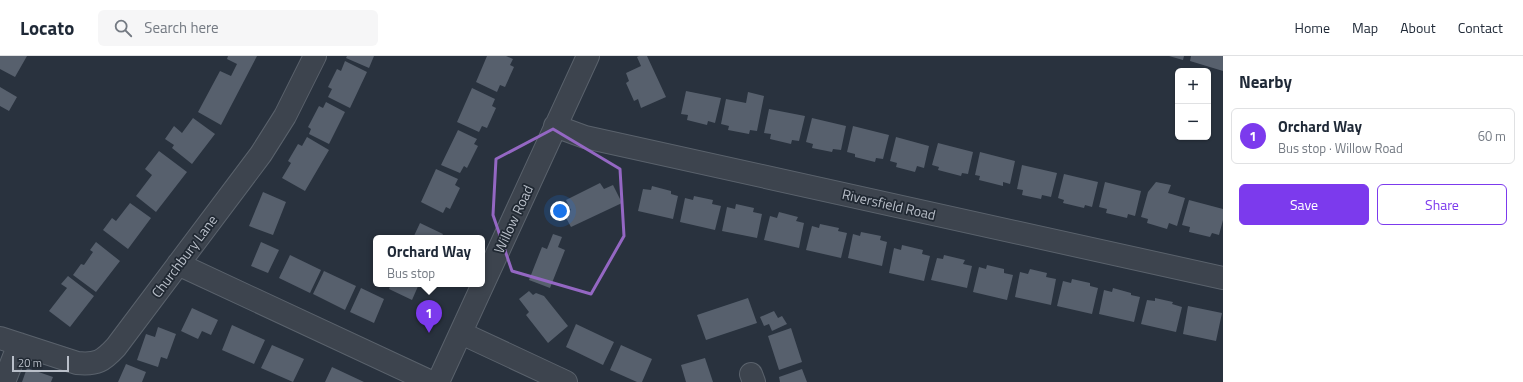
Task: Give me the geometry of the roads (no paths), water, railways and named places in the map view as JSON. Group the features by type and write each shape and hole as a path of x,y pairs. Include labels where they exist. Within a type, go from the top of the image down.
{"street":[{"name":"Churchbury Lane","path":"9,341 77,363 89,364 98,362 107,357 261,154 285,116 315,56"},
{"name":"Willow Road","path":"485,280 588,56"},
{"name":"Riversfield Road","path":"555,126 586,137 1223,278"},
{"path":"178,264 431,382"},
{"name":"Willow Road","path":"438,382 482,287"},
{"path":"461,333 566,382"},
{"path":"4,382 9,341"}],"place":[{"name":"Orchard Way","path":"429,333"}]}
